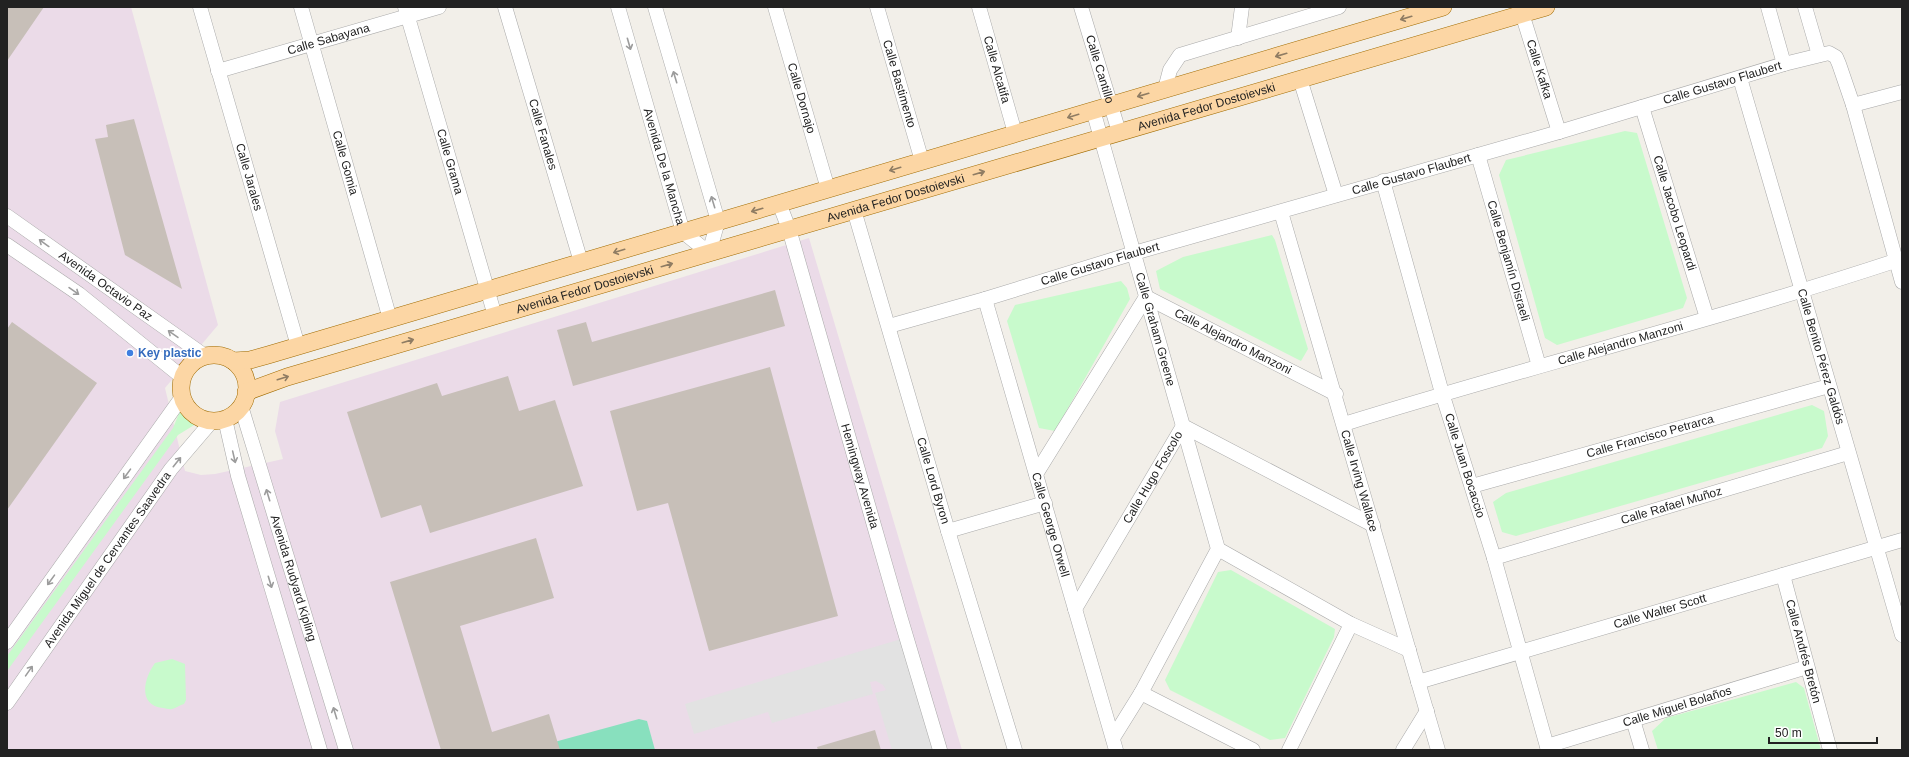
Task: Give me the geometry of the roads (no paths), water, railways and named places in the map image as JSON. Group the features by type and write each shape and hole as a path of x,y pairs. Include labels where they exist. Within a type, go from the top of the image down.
{"main road":[{"path":"233,361 244,374 244,399 234,414 218,420 202,419 193,414 186,406 182,397 182,377 195,361 205,356 216,355 233,361 250,360 1443,7"},
{"name":"Avenida Fedor Dostoievski","path":"244,399 287,377 1300,79 1521,10 1546,7"}],"street":[{"name":"Calle Jarales","path":"200,7 298,346"},
{"name":"Calle Gomia","path":"301,7 390,319"},
{"name":"Calle Sabayana","path":"218,71 312,44 406,12 439,7"},
{"name":"Calle Fanales","path":"505,7 581,262"},
{"name":"Avenida De la Mancha","path":"618,7 683,232 710,253"},
{"path":"655,7 718,221 710,253"},
{"name":"Calle Dornajo","path":"775,7 828,189"},
{"name":"Calle Bastimento","path":"877,7 922,161"},
{"name":"Calle Alcatifa","path":"979,7 1015,133"},
{"name":"Calle Cantillo","path":"1081,7 1119,132"},
{"path":"1238,38 1242,7"},
{"path":"1165,89 1170,70 1180,55 1339,7"},
{"path":"1768,7 1784,64"},
{"path":"1806,7 1819,55"},
{"name":"Calle Kafka","path":"1521,10 1559,132"},
{"name":"Calle Grama","path":"406,12 495,316"},
{"name":"Calle Gustavo Flaubert","path":"889,326 985,299 1134,253 1559,132 1784,64 1829,53 1836,57 1853,105 1902,282"},
{"name":"Calle Benito Pérez Galdós","path":"1740,78 1902,635"},
{"path":"1300,79 1336,195"},
{"path":"1853,105 1902,92"},
{"name":"Calle Jacobo Leopardi","path":"1642,107 1707,318"},
{"name":"Calle Graham Greene","path":"1093,110 1218,549"},
{"name":"Calle Benjamín Disraeli","path":"1478,155 1539,366"},
{"name":"Calle Juan Bocaccio","path":"1383,181 1442,393 1494,558 1547,748"},
{"name":"Hemingway Avenida","path":"779,203 788,229 940,750"},
{"name":"Calle Lord Byron","path":"854,210 948,531 1015,750"},
{"name":"Calle Irving Wallace","path":"1281,212 1336,394 1438,750"},
{"name":"Avenida Octavio Paz","path":"7,216 205,356"},
{"name":"Avenida Octavio Paz","path":"7,245 79,294 182,377"},
{"name":"Calle Alejandro Manzoni","path":"1344,424 1442,393 1802,292 1895,261"},
{"path":"1036,474 1146,296"},
{"name":"Calle Alejandro Manzoni","path":"1146,296 1336,394"},
{"name":"Calle George Orwell","path":"985,299 1115,744"},
{"name":"Calle Francisco Petrarca","path":"1472,486 1829,386"},
{"path":"7,642 182,397"},
{"name":"Avenida Rudyard Kipling","path":"244,399 346,750"},
{"name":"Avenida Rudyard Kipling","path":"218,420 238,476 320,750"},
{"name":"Avenida Miguel de Cervantes Saavedra","path":"7,702 171,469 218,420"},
{"name":"Calle Hugo Foscolo","path":"1075,609 1183,426 1373,525"},
{"name":"Calle Rafael Muñoz","path":"1494,558 1848,453"},
{"path":"948,531 1044,503"},
{"name":"Calle Walter Scott","path":"1418,682 1902,540"},
{"path":"1115,744 1141,692 1218,549 1351,624 1409,650"},
{"name":"Calle Andrés Bretón","path":"1783,575 1830,750"},
{"path":"1289,750 1351,624"},
{"name":"Calle Miguel Bolaños","path":"1547,748 1807,667"},
{"path":"1141,692 1253,750"},
{"path":"1403,750 1427,711"},
{"path":"1633,720 1642,750"}],"place":[{"name":"Key plastic","path":"130,353"}]}
